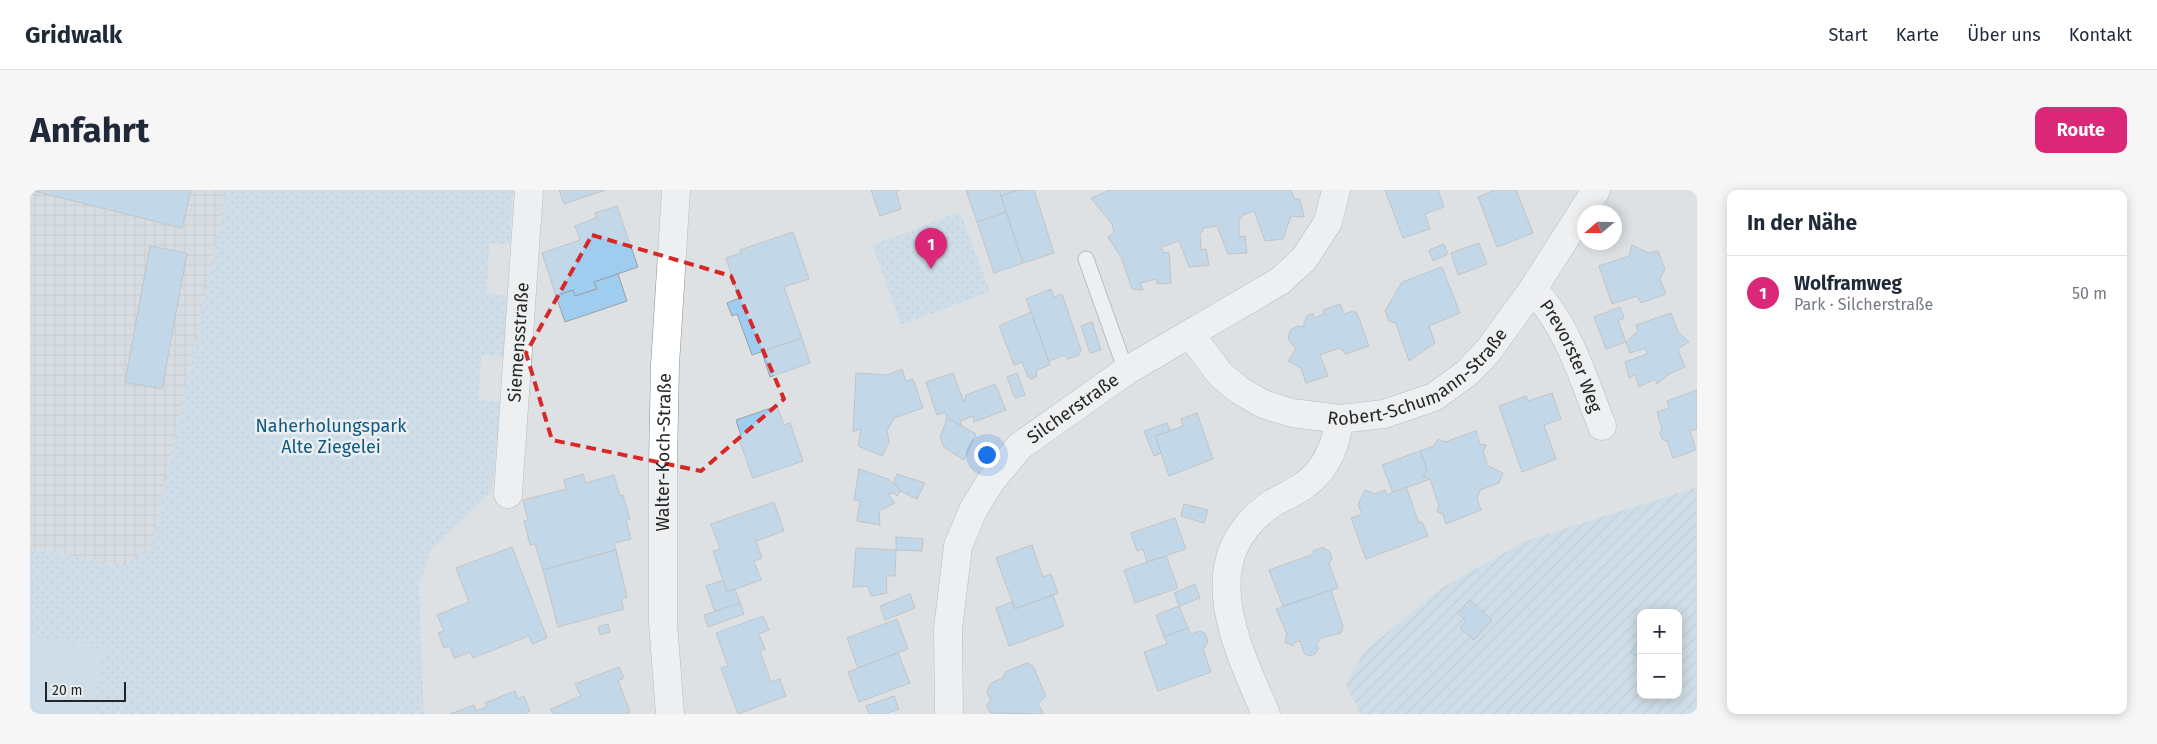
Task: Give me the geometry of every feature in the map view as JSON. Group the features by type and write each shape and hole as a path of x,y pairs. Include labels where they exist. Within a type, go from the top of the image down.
{"street":[{"name":"Siemensstraße","path":"508,494 529,190"},
{"name":"Walter-Koch-Straße","path":"670,714 663,623 663,462 665,365 676,190"},
{"name":"Silcherstraße","path":"949,714 948,629 958,546 972,510 991,480 1020,446 1126,370 1280,281 1304,258 1328,222 1336,190"},
{"name":"Robert-Schumann-Straße","path":"1190,334 1220,374 1239,390 1263,404 1292,412 1340,418 1384,414 1434,398 1467,373 1482,356 1533,289 1596,190"},
{"name":"Prevorster Weg","path":"1533,289 1548,305 1564,331 1602,426"},
{"path":"1266,714 1247,672 1231,622 1227,592 1227,564 1237,539 1252,520 1273,503 1307,484 1326,462 1336,443 1340,418"}],"lane":[{"path":"1086,259 1126,370"}],"highlighted area":[{"path":"592,235 731,276 784,399 701,471 552,440 526,353"}],"shaded area":[{"path":"30,190 227,190 152,546 125,566 30,548"}],"green space":[{"name":"Naherholungspark Alte Ziegelei","path":"227,190 513,190 510,244 489,243 487,294 507,295 505,357 482,355 478,400 501,402 492,491 431,550 419,586 424,714 30,714 30,548 125,566 152,546"},
{"path":"960,212 990,292 901,325 872,245"},
{"path":"1697,487 1697,714 1361,714 1346,686 1365,651 1440,589 1525,541"},
{"path":"30,636 104,649 93,714 30,714"}],"building":[{"path":"30,190 191,190 182,228"},
{"path":"559,190 605,190 564,204"},
{"path":"871,190 900,190 896,191 901,209 880,216"},
{"path":"966,190 999,190 1006,212 977,222"},
{"path":"999,190 1019,190 1001,196"},
{"path":"1019,190 1034,190 1054,253 1023,263 1001,196"},
{"path":"1110,190 1291,190 1294,199 1300,199 1304,217 1291,216 1283,239 1265,241 1254,211 1243,215 1239,221 1239,237 1245,236 1247,253 1228,254 1217,226 1204,228 1200,235 1201,250 1206,249 1209,265 1189,267 1179,241 1161,247 1164,253 1169,252 1171,283 1157,284 1156,279 1140,283 1143,290 1132,289 1121,257 1108,237 1114,233 1112,224 1091,198"},
{"path":"1385,190 1438,190 1444,207 1425,214 1430,229 1403,238"},
{"path":"1495,190 1516,190 1533,233 1497,247 1478,197"},
{"path":"617,206 638,267 594,282 597,289 575,296 573,290 556,296 542,253 580,240 575,226 596,218 595,213"},
{"path":"1006,212 1023,263 994,273 977,222"},
{"path":"793,232 809,279 784,287 802,338 752,355 737,314 732,316 727,303 739,298 726,258 741,253 740,250"},
{"path":"1479,243 1487,264 1458,275 1451,253"},
{"path":"1444,244 1448,254 1433,261 1429,250"},
{"path":"1632,245 1649,253 1658,251 1665,269 1660,279 1666,294 1641,303 1637,296 1612,304 1599,266 1629,256"},
{"path":"150,246 187,253 162,389 125,382"},
{"path":"1442,267 1460,313 1429,326 1435,343 1409,361 1396,323 1389,321 1385,311 1402,282"},
{"path":"618,274 627,301 565,322 556,296 573,290 575,296 597,289 594,282"},
{"path":"1051,289 1054,297 1062,294 1081,350 1079,355 1068,359 1064,355 1049,361 1026,299"},
{"path":"1340,304 1344,314 1353,311 1357,313 1369,346 1346,354 1339,348 1320,355 1328,376 1306,383 1301,368 1288,361 1296,349 1288,339 1290,330 1297,326 1303,327 1307,316 1313,313 1314,318 1324,314 1323,310"},
{"path":"1620,307 1624,318 1618,321 1626,342 1606,349 1594,317"},
{"path":"1031,312 1050,365 1037,370 1036,377 1031,379 1028,377 1022,362 1014,365 999,326"},
{"path":"1671,313 1678,332 1689,342 1678,349 1685,367 1669,374 1657,384 1655,379 1639,387 1635,375 1629,378 1625,362 1647,354 1645,348 1630,353 1626,342 1638,331 1636,325"},
{"path":"1092,322 1101,350 1090,353 1081,326"},
{"path":"802,338 810,363 770,377 762,352"},
{"path":"902,369 906,381 913,379 923,408 894,418 887,431 889,442 882,456 858,446 861,429 853,432 856,373 888,375"},
{"path":"953,373 964,402 966,395 995,384 1006,410 974,422 973,416 960,421 963,427 947,418 945,412 937,415 926,382"},
{"path":"1017,373 1025,395 1015,398 1007,377"},
{"path":"1697,390 1697,429 1690,431 1696,450 1673,458 1667,441 1662,439 1660,433 1662,429 1657,412 1669,408 1667,401"},
{"path":"1552,393 1561,419 1544,425 1556,459 1522,472 1499,406 1526,396 1528,401"},
{"path":"777,406 784,425 790,423 803,461 753,478 739,440 742,439 736,420"},
{"path":"1197,413 1213,459 1169,476 1155,436 1183,426 1181,419"},
{"path":"947,418 976,434 964,460 944,447 940,437"},
{"path":"1167,423 1170,431 1155,436 1161,453 1154,456 1144,431"},
{"path":"1476,431 1480,444 1486,445 1483,451 1488,466 1503,473 1499,483 1480,490 1477,499 1481,510 1446,524 1443,514 1437,512 1439,506 1430,479 1423,476 1427,470 1420,451 1434,446 1438,439 1445,442"},
{"path":"1420,451 1427,470 1423,476 1430,479 1393,493 1382,465"},
{"path":"859,469 888,479 899,488 900,491 897,496 894,493 888,494 895,503 879,511 880,525 857,521 860,501 854,500"},
{"path":"583,474 586,483 614,475 620,496 623,495 630,519 626,520 631,539 614,543 616,550 543,570 535,544 530,545 524,521 528,520 523,500 566,489 564,480"},
{"path":"897,474 925,483 917,499 900,491 894,482"},
{"path":"1406,487 1419,523 1422,522 1428,536 1366,559 1351,518 1362,514 1358,505 1365,490 1375,494 1385,490 1387,495"},
{"path":"774,502 784,531 756,541 762,558 754,561 761,580 727,592 713,551 720,549 711,524"},
{"path":"1184,504 1208,510 1204,523 1181,516"},
{"path":"1175,518 1186,549 1147,562 1143,549 1137,551 1131,533"},
{"path":"896,537 923,539 922,551 896,550"},
{"path":"1032,545 1043,577 1051,574 1058,593 1015,609 996,558"},
{"path":"512,547 547,638 532,644 529,636 473,658 470,652 454,658 450,646 444,648 438,633 444,631 437,615 469,602 456,568"},
{"path":"1323,547 1330,552 1332,558 1329,564 1338,588 1283,606 1269,570 1314,554 1313,551"},
{"path":"856,548 896,550 895,576 886,576 887,593 871,596 868,586 853,587"},
{"path":"616,550 627,597 621,599 624,609 558,627 543,570"},
{"path":"1166,556 1178,588 1135,603 1124,570"},
{"path":"723,580 727,592 735,589 740,603 715,612 706,586"},
{"path":"1195,584 1200,598 1179,606 1174,593"},
{"path":"1331,590 1343,626 1341,633 1321,638 1316,645 1319,648 1315,654 1309,656 1304,653 1300,641 1295,642 1293,646 1285,642 1287,634 1276,609"},
{"path":"910,594 915,608 885,620 880,606"},
{"path":"1053,595 1064,626 1009,646 996,608 1012,602 1015,609"},
{"path":"1470,600 1492,620 1474,640 1460,628 1466,621 1457,613"},
{"path":"740,603 744,614 708,627 704,615"},
{"path":"1179,606 1188,628 1164,637 1156,615"},
{"path":"763,616 769,630 759,634 765,649 760,651 771,682 780,679 786,696 738,714 721,668 728,666 716,633"},
{"path":"897,619 908,649 858,668 847,638"},
{"path":"608,624 610,632 600,635 598,627"},
{"path":"1188,628 1191,634 1200,631 1205,633 1208,642 1203,649 1211,672 1158,691 1144,652 1167,644 1164,637"},
{"path":"1637,642 1637,656 1631,653"},
{"path":"898,653 910,683 859,702 848,672"},
{"path":"1027,663 1033,666 1046,696 1038,704 1044,714 991,713 986,705 991,701 987,692 991,683 1003,678 1005,672"},
{"path":"619,667 624,678 618,681 630,712 624,714 553,714 551,709 581,696 575,684"},
{"path":"515,691 518,699 524,696 530,711 525,714 450,714 474,705 476,711 487,707 485,703"},
{"path":"894,696 899,709 885,714 869,714 866,706"}],"place":[{"name":"Wolframweg","path":"931,269"}]}
